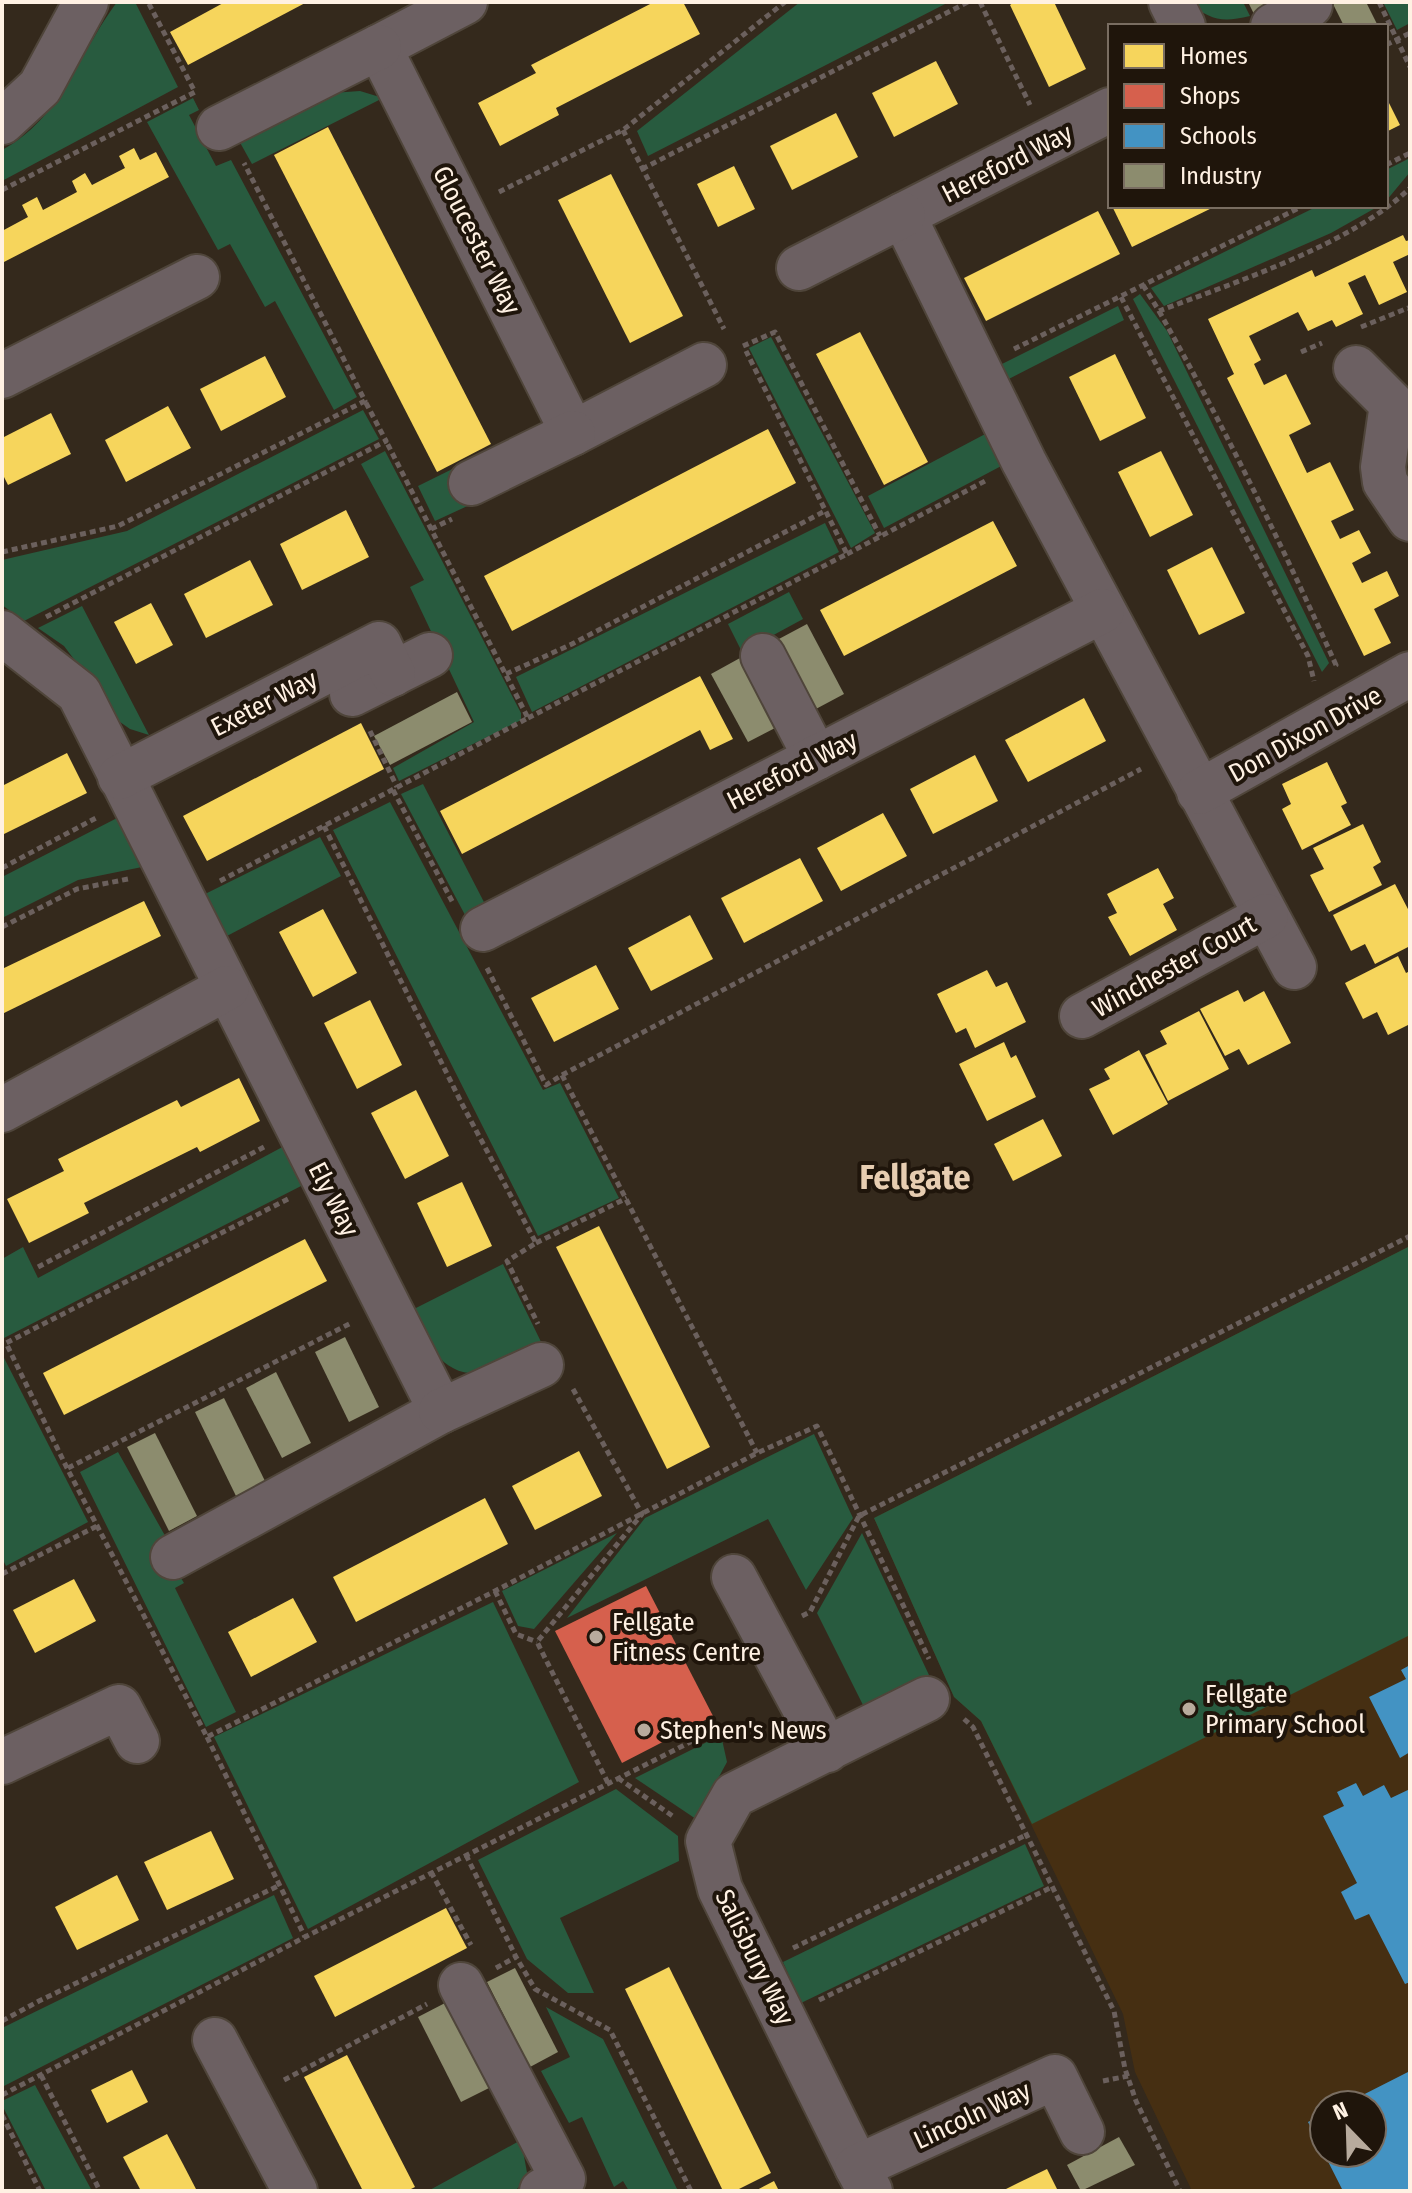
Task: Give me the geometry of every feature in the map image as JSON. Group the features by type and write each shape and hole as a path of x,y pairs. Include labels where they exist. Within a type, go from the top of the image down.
{"street":[{"path":"2,122 40,87 86,2"},
{"path":"220,128 465,2"},
{"path":"1171,2 1182,24"},
{"name":"Gloucester Way","path":"379,47 573,433"},
{"name":"Hereford Way","path":"799,268 1108,111"},
{"path":"903,215 1024,462 1199,792"},
{"path":"2,376 197,277"},
{"path":"471,483 573,433 723,350"},
{"path":"1356,368 1392,404 1383,467 1385,482 1410,519"},
{"name":"Hereford Way","path":"474,933 1102,611"},
{"name":"Exeter Way","path":"126,788 379,644 411,665 352,694"},
{"name":"Ely Way","path":"6,645 79,693 441,1411"},
{"path":"763,656 816,758"},
{"name":"Don Dixon Drive","path":"1199,792 1410,674"},
{"name":"Winchester Court","path":"1199,792 1294,967"},
{"name":"Winchester Court","path":"1082,1016 1266,916"},
{"path":"2,1110 227,988"},
{"path":"173,1557 441,1411 551,1360"},
{"path":"734,1577 827,1750"},
{"path":"708,1841 734,1795 940,1694"},
{"path":"2,1762 119,1707 137,1741"},
{"name":"Salisbury Way","path":"708,1841 720,1889 864,2179"},
{"path":"474,1979 538,2132 563,2179 542,2191"},
{"path":"215,2040 295,2191"},
{"name":"Lincoln Way","path":"864,2179 1055,2077 1082,2132"}],"path":[{"path":"6,645 34,624 386,441 220,128 195,92 148,2"},
{"path":"462,210 623,130 785,2"},
{"path":"642,169 968,2"},
{"path":"980,2 1048,142"},
{"path":"1379,2 1410,67"},
{"path":"1388,44 1410,33"},
{"path":"2,190 195,92"},
{"path":"623,130 723,350 743,346 775,332 880,536"},
{"path":"1388,164 1410,153"},
{"path":"1159,311 1335,238 1387,209 1410,188"},
{"path":"977,367 1299,208"},
{"path":"1143,285 1195,375 1266,515 1336,665 1302,689"},
{"path":"1121,297 1308,656 1314,682"},
{"path":"743,346 847,554"},
{"path":"2,552 118,526 365,401"},
{"path":"528,718 1024,462"},
{"path":"506,674 572,644 825,511"},
{"path":"352,694 395,789 474,933 546,1085 1151,763 1178,752"},
{"path":"2,868 126,788"},
{"path":"324,826 455,1091 536,1243"},
{"path":"2,927 77,889 168,870"},
{"path":"562,1075 757,1453"},
{"path":"38,1267 299,1128"},
{"path":"537,1642 642,1514 551,1360 507,1261 536,1243 627,1198"},
{"path":"766,1635 810,1612 859,1516 1410,1236"},
{"path":"67,1468 387,1304"},
{"path":"859,1516 940,1694 973,1727 1114,2011 1125,2069 1136,2101 1179,2189 1170,2191"},
{"path":"2,1566 4,1573 97,1526"},
{"path":"495,1591 516,1634 537,1642 608,1783"},
{"path":"2,2095 431,1872 720,1727"},
{"path":"207,1737 305,1937"},
{"path":"618,1778 708,1841"},
{"path":"788,1950 1026,1835"},
{"path":"466,1855 535,1989 610,2030 691,2191"},
{"path":"431,1872 474,1979"},
{"path":"2,2021 280,1885"},
{"path":"813,2002 1052,1887"},
{"path":"281,2081 516,1957"},
{"path":"213,1984 220,1997"},
{"path":"41,2075 100,2191"},
{"path":"2,2115 40,2191"}],"shaded area":[{"name":"Fellgate Primary School","path":"1410,1246 1410,2191 1192,2191 1135,2072 1123,2014 981,1721 954,1697 874,1518"}],"green space":[{"path":"117,2 135,2 178,87 2,181 2,150 23,137 54,103"},
{"path":"800,2 949,2 648,156 637,131"},
{"path":"1188,2 1243,2 1250,16 1217,18"},
{"path":"1383,2 1410,2 1410,23 1397,30"},
{"path":"360,91 383,98 252,164 238,139 332,93"},
{"path":"193,98 199,110 189,115 216,166 231,160 357,397 334,410 275,301 265,307 230,244 218,250 147,122"},
{"path":"1410,158 1410,172 1388,199 1388,169"},
{"path":"1314,208 1375,208 1331,233 1164,306 1151,288"},
{"path":"1140,294 1167,331 1329,663 1322,672 1133,299"},
{"path":"1118,306 1124,320 999,384 992,369"},
{"path":"771,337 875,533 851,548 749,348"},
{"path":"363,410 379,439 24,621 2,605 2,560 127,531"},
{"path":"539,426 474,503 435,521 418,486"},
{"path":"989,432 1005,464 884,528 868,496"},
{"path":"385,451 521,713 521,720 399,781 393,768 474,722 410,587 424,580 361,464"},
{"path":"825,523 839,552 532,712 516,677"},
{"path":"789,592 803,619 742,652 728,624"},
{"path":"82,606 149,735 130,729 110,715 92,683 64,646 38,628"},
{"path":"423,784 486,906 465,915 401,794"},
{"path":"390,802 543,1090 560,1083 619,1198 538,1236 333,830"},
{"path":"121,816 147,866 78,880 2,918 2,877"},
{"path":"320,837 341,876 225,937 201,896"},
{"path":"288,1144 307,1183 2,1339 2,1259 23,1247 38,1278"},
{"path":"1410,1246 1410,1635 1032,1824 981,1721 954,1697 874,1518"},
{"path":"503,1264 544,1348 492,1372 476,1374 450,1367 432,1349 412,1310"},
{"path":"2,1354 88,1522 6,1566 2,1558"},
{"path":"814,1434 853,1518 806,1590 768,1519 567,1618 645,1518"},
{"path":"118,1452 168,1541 161,1545 184,1583 175,1588 236,1712 206,1727 80,1472"},
{"path":"617,1533 534,1629 518,1626 502,1591"},
{"path":"862,1533 929,1675 864,1707 817,1613"},
{"path":"493,1602 579,1782 308,1929 214,1737"},
{"path":"721,1735 727,1762 696,1819 635,1778"},
{"path":"616,1789 678,1836 679,1861 560,1918 594,1993 568,1993 527,1959 478,1860"},
{"path":"1025,1844 1044,1886 801,2003 783,1962"},
{"path":"274,1895 293,1938 2,2087 2,2028"},
{"path":"546,2007 603,2039 678,2191 629,2191 623,2181 614,2187 582,2117 569,2123 541,2071 570,2057"},
{"path":"35,2085 92,2191 46,2191 2,2105 2,2101"},
{"path":"521,2140 528,2178 515,2191 428,2191"}],"building: Homes":[{"path":"225,2 307,2 188,65 170,32"},
{"path":"654,2 683,2 700,34 556,108 559,115 500,146 478,103 536,73 531,65"},
{"path":"1014,2 1054,2 1086,69 1049,87 1010,5"},
{"path":"936,61 958,104 894,137 872,93"},
{"path":"1388,101 1400,125 1388,131"},
{"path":"836,113 858,157 792,190 770,146"},
{"path":"328,127 491,444 437,472 274,155"},
{"path":"134,148 140,160 156,152 169,177 2,263 2,231 28,217 22,205 37,197 43,210 77,192 72,181 85,173 92,185 125,168 119,156"},
{"path":"734,166 755,209 718,227 697,184"},
{"path":"611,174 683,316 630,343 558,200"},
{"path":"1113,208 1212,208 1132,247"},
{"path":"1098,211 1120,254 986,321 964,278"},
{"path":"1403,235 1406,241 1410,240 1410,254 1393,262 1407,292 1379,305 1365,275 1348,283 1363,314 1336,327 1332,320 1308,331 1298,312 1249,336 1261,360 1254,364 1264,385 1286,374 1311,424 1289,435 1307,473 1330,462 1354,510 1331,521 1340,539 1359,530 1371,553 1352,563 1362,583 1387,571 1399,596 1374,609 1391,643 1364,656 1227,378 1234,374 1208,319 1312,270 1315,277"},
{"path":"860,332 928,462 884,485 816,354"},
{"path":"1115,354 1146,418 1100,441 1069,377"},
{"path":"265,356 286,397 221,431 200,389"},
{"path":"168,406 191,448 126,482 105,440"},
{"path":"51,413 71,454 8,485 2,473 2,438"},
{"path":"768,429 796,483 512,631 484,576"},
{"path":"1161,451 1193,515 1150,537 1118,472"},
{"path":"346,510 369,557 302,590 280,544"},
{"path":"993,521 1017,566 844,656 820,610"},
{"path":"1212,547 1245,613 1199,635 1167,570"},
{"path":"250,560 273,605 206,638 184,594"},
{"path":"151,603 173,645 136,664 114,622"},
{"path":"700,676 733,739 710,750 700,730 462,854 440,811"},
{"path":"1084,698 1106,741 1028,782 1005,740"},
{"path":"361,723 384,769 207,861 183,816"},
{"path":"67,753 87,793 2,835 2,786"},
{"path":"975,755 998,801 933,834 910,789"},
{"path":"1327,762 1347,803 1341,806 1351,825 1302,850 1282,809 1291,804 1282,784"},
{"path":"883,813 907,856 841,891 817,848"},
{"path":"1363,824 1381,862 1373,867 1382,885 1329,912 1310,875 1324,869 1313,848"},
{"path":"800,858 823,901 744,943 721,898"},
{"path":"1158,868 1174,898 1163,904 1177,930 1130,956 1108,917 1117,913 1107,894"},
{"path":"1395,884 1410,913 1410,946 1375,964 1365,944 1351,951 1333,915"},
{"path":"144,901 161,936 2,1014 2,969"},
{"path":"323,909 357,973 313,997 279,932"},
{"path":"690,915 713,959 651,991 628,948"},
{"path":"1398,956 1406,973 1410,971 1410,1024 1388,1035 1377,1012 1363,1019 1345,983"},
{"path":"596,965 619,1009 554,1042 531,998"},
{"path":"987,970 996,987 1007,982 1026,1022 975,1048 966,1028 956,1033 937,994"},
{"path":"1238,990 1244,1002 1264,991 1291,1043 1248,1065 1239,1049 1225,1056 1200,1009"},
{"path":"370,1000 402,1065 357,1089 324,1023"},
{"path":"1199,1011 1229,1069 1168,1101 1145,1055 1167,1044 1160,1031"},
{"path":"1004,1042 1011,1058 1016,1055 1036,1097 987,1121 959,1064"},
{"path":"1139,1050 1168,1104 1113,1135 1089,1089 1110,1079 1104,1069"},
{"path":"239,1078 260,1121 200,1152 197,1147 84,1203 89,1213 29,1243 7,1199 64,1171 58,1159 177,1100 181,1107"},
{"path":"416,1090 449,1156 405,1179 371,1113"},
{"path":"1043,1119 1062,1156 1013,1181 994,1144"},
{"path":"462,1182 492,1246 447,1267 417,1203"},
{"path":"599,1226 710,1447 667,1469 556,1247"},
{"path":"305,1239 327,1281 64,1415 43,1373"},
{"path":"579,1451 602,1496 535,1530 512,1486"},
{"path":"485,1498 508,1544 356,1622 333,1577"},
{"path":"74,1579 96,1621 35,1653 13,1610"},
{"path":"293,1598 317,1642 251,1677 228,1632"},
{"path":"211,1831 234,1879 167,1910 144,1862"},
{"path":"117,1875 139,1920 77,1950 55,1907"},
{"path":"446,1908 467,1948 335,2017 314,1976"},
{"path":"669,1967 771,2173 735,2191 723,2191 625,1989"},
{"path":"347,2055 415,2187 407,2191 363,2191 304,2077"},
{"path":"132,2070 148,2102 107,2123 91,2090"},
{"path":"167,2134 197,2191 141,2191 123,2157"},
{"path":"1047,2169 1058,2191 1002,2191 1018,2183"},
{"path":"774,2181 779,2191 755,2191"}],"building: Shops":[{"path":"646,1586 713,1716 622,1763 555,1631"}],"building: Schools":[{"path":"1410,1665 1410,1752 1400,1758 1369,1697 1406,1679 1401,1670"},
{"path":"1356,1783 1363,1796 1384,1785 1391,1798 1410,1789 1410,1982 1405,1984 1369,1914 1355,1920 1341,1892 1357,1883 1323,1816 1344,1806 1337,1792"},
{"path":"1410,2071 1410,2190 1343,2191 1332,2169 1388,2169 1388,2089 1375,2089"}],"building: Industry":[{"path":"1248,2 1284,2 1255,16"},
{"path":"1332,2 1366,2 1377,24 1343,24"},
{"path":"807,624 844,694 814,710 777,640"},
{"path":"740,658 777,727 748,742 711,674"},
{"path":"457,692 472,722 390,765 374,736"},
{"path":"345,1337 379,1407 349,1422 315,1352"},
{"path":"276,1372 311,1443 282,1458 246,1388"},
{"path":"224,1398 265,1481 236,1496 195,1412"},
{"path":"155,1433 197,1516 169,1531 127,1447"},
{"path":"515,1968 558,2052 530,2067 487,1982"},
{"path":"447,2002 489,2088 461,2102 418,2017"},
{"path":"1119,2137 1135,2165 1081,2191 1067,2165"}],"place":[{"name":"Fellgate Fitness Centre","path":"596,1637"},
{"name":"Fellgate Primary School","path":"1189,1709"},
{"name":"Stephen's News","path":"644,1730"}],"district":[{"name":"Fellgate","path":"915,1177"}]}
